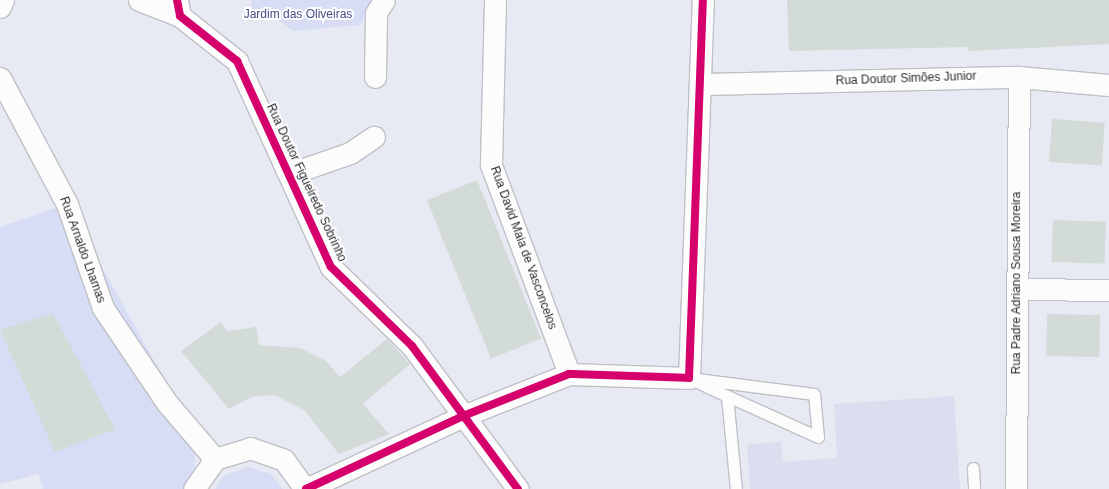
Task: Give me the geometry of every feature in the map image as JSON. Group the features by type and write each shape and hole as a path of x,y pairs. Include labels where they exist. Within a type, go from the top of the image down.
{"street":[{"path":"0,7 3,0"},
{"name":"Rua Doutor Figueiredo Sobrinho","path":"139,0 179,8 237,61 331,267 412,346 518,489"},
{"path":"375,77 376,13 384,0"},
{"name":"Rua David Maia de Vasconcelos","path":"495,0 491,165 569,374"},
{"path":"194,489 215,459 232,451 268,451 297,473 306,489 463,416 569,374 689,378 703,84 703,0"},
{"name":"Rua Doutor Simões Junior","path":"703,84 1019,77 1109,85"},
{"name":"Rua Padre Adriano Sousa Moreira","path":"1016,489 1019,77"},
{"name":"Rua Arnaldo Lhamas","path":"0,78 67,204 102,308 167,403 215,459"},
{"path":"286,169 325,163 374,137"},
{"path":"1017,289 1109,290"}],"lane":[{"path":"689,378 814,394 818,437 728,396 689,378"},
{"path":"728,396 736,489"},
{"path":"973,468 974,489"}],"shaded area":[{"path":"954,396 960,489 750,489 747,444 781,442 783,462 837,458 834,404"}],"green space":[{"name":"Jardim das Oliveiras","path":"251,0 376,0 360,25 293,31 270,13 253,15"},
{"path":"67,204 196,436 194,489 43,489 38,474 0,484 0,227"},
{"path":"248,467 271,474 283,489 215,489 225,475"}],"building":[{"path":"787,0 1109,0 1109,44 969,51 968,47 789,51"},
{"path":"1052,119 1105,123 1102,166 1049,162"},
{"path":"477,180 541,339 491,359 427,200"},
{"path":"1053,220 1106,222 1105,264 1052,262"},
{"path":"53,313 115,429 55,452 0,330"},
{"path":"1047,314 1100,315 1099,357 1046,356"},
{"path":"221,322 227,331 256,327 259,345 300,348 326,361 340,377 387,339 410,364 363,404 389,434 339,454 304,410 274,395 252,397 229,409 181,351"}],"cycle path":[{"path":"177,0 180,16 237,61 331,267 412,346 518,489"},
{"path":"306,489 463,416 569,374 689,378 703,0"}]}
